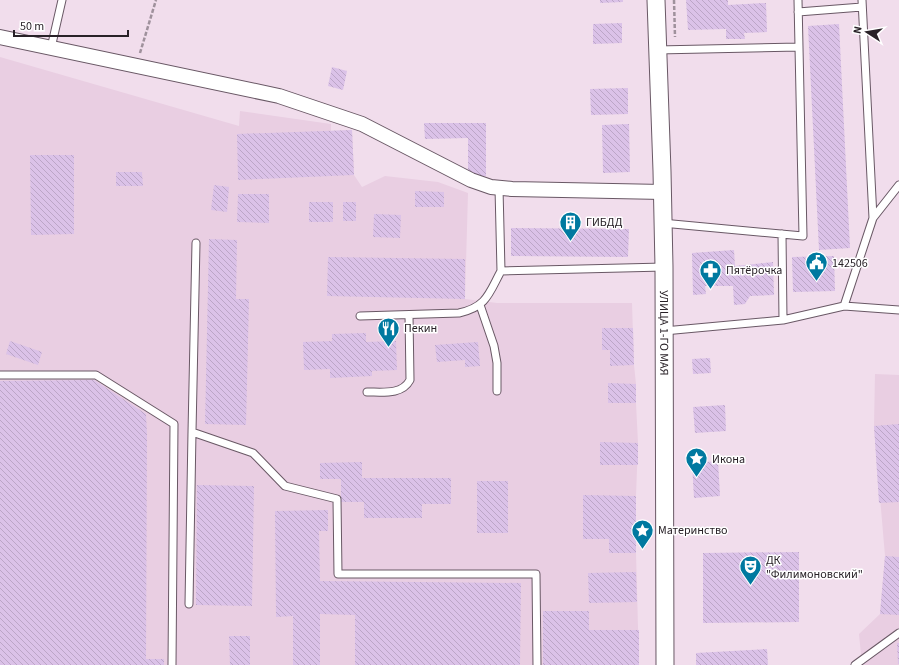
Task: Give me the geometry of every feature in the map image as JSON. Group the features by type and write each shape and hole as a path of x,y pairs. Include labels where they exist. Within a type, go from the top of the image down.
{"street":[{"name":"УЛИЦА 1-ГО МАЯ","path":"656,0 664,266 665,665"},
{"path":"0,37 286,98 362,124 463,177 480,184 499,188 662,192"}],"lane":[{"path":"51,48 62,0"},
{"path":"662,223 803,236 798,0"},
{"path":"798,12 862,4 873,218"},
{"path":"657,50 799,47"},
{"path":"844,306 873,218 899,185"},
{"path":"360,316 460,313 480,305 485,300 501,271 499,188"},
{"path":"782,234 783,320"},
{"path":"189,604 196,243"},
{"path":"501,271 664,266"},
{"path":"480,305 494,346 497,391"},
{"path":"664,331 783,320 844,306 899,310"},
{"path":"367,392 396,391 407,386 410,380 409,315"},
{"path":"0,375 96,374 174,424 172,665"},
{"path":"192,432 253,453 285,486 337,499 338,574 536,574 537,665"},
{"path":"855,665 899,633"}],"path":[{"path":"136,67 156,0"}],"shaded area":[{"path":"0,57 239,126 240,111 331,124 331,131 352,130 354,175 362,187 385,176 438,182 468,193 465,299 497,303 632,303 638,443 636,553 639,665 0,665"},
{"path":"875,374 899,375 899,665 862,665 859,634 880,614 885,556 874,426"}],"building":[{"path":"600,0 623,0 623,2 600,3"},
{"path":"686,0 728,0 728,5 766,3 767,32 744,33 745,39 726,39 726,29 688,30"},
{"path":"622,23 622,43 593,44 593,24"},
{"path":"839,24 850,248 819,250 808,26"},
{"path":"332,67 347,71 343,90 328,86"},
{"path":"628,88 628,114 591,115 590,89"},
{"path":"424,123 486,123 486,176 468,176 468,138 425,139"},
{"path":"629,124 630,172 603,173 602,125"},
{"path":"352,130 354,175 238,180 237,134"},
{"path":"30,155 74,155 74,234 31,235"},
{"path":"116,172 142,172 143,186 116,186"},
{"path":"214,185 229,187 227,212 211,210"},
{"path":"415,191 444,192 444,207 415,207"},
{"path":"238,194 269,194 269,223 237,222"},
{"path":"309,202 333,202 333,222 309,222"},
{"path":"343,202 356,202 356,221 343,221"},
{"path":"374,214 401,215 400,238 373,237"},
{"name":"ГИБДД","path":"511,228 629,229 628,257 511,256"},
{"path":"209,239 237,240 236,299 249,299 246,425 205,424"},
{"path":"734,250 735,266 773,262 774,295 750,296 745,304 734,305 733,286 705,286 706,294 693,295 692,253"},
{"path":"834,256 835,291 793,292 792,257"},
{"path":"328,257 465,259 465,299 327,296"},
{"path":"602,328 633,328 634,365 610,366 610,350 602,350"},
{"path":"366,333 366,342 396,341 397,370 372,371 372,376 330,378 330,369 304,370 303,342 332,341 332,334"},
{"path":"10,341 42,352 38,365 6,354"},
{"path":"478,342 480,366 465,367 465,360 437,362 435,345"},
{"path":"710,358 711,373 693,374 692,359"},
{"path":"94,380 146,414 146,659 164,659 164,665 0,665 0,381"},
{"path":"608,383 636,384 636,403 608,403"},
{"path":"725,405 726,431 695,433 693,407"},
{"path":"899,424 899,502 879,503 874,426"},
{"path":"600,442 638,443 638,465 600,465"},
{"path":"718,461 720,496 694,498 692,463"},
{"path":"362,462 362,478 451,478 451,504 422,504 422,518 364,518 364,502 341,502 341,479 320,479 320,463"},
{"path":"477,481 508,481 508,533 477,533"},
{"path":"197,485 254,486 252,606 196,605"},
{"path":"583,495 636,496 636,553 609,553 609,539 583,539"},
{"path":"328,510 328,531 319,531 320,581 521,583 520,665 355,665 355,615 320,614 320,665 293,665 293,616 276,617 275,511"},
{"name":"ДК \"Филимоновский\"","path":"799,552 799,622 703,623 703,553"},
{"path":"885,556 899,557 899,615 880,614"},
{"path":"636,572 637,602 589,603 588,573"},
{"path":"543,611 589,611 589,630 639,630 639,665 543,665"},
{"path":"229,636 250,636 250,665 230,665"},
{"path":"897,643 899,643 899,664 898,664"},
{"path":"767,649 768,665 696,665 696,653"}],"place":[{"name":"ГИБДД","path":"570,242"},
{"name":"142506","path":"817,282"},
{"name":"Пятёрочка","path":"711,290"},
{"name":"Пекин","path":"388,348"},
{"name":"Икона","path":"696,478"},
{"name":"Материнство","path":"643,550"},
{"name":"ДК \"Филимоновский\"","path":"751,586"}]}
